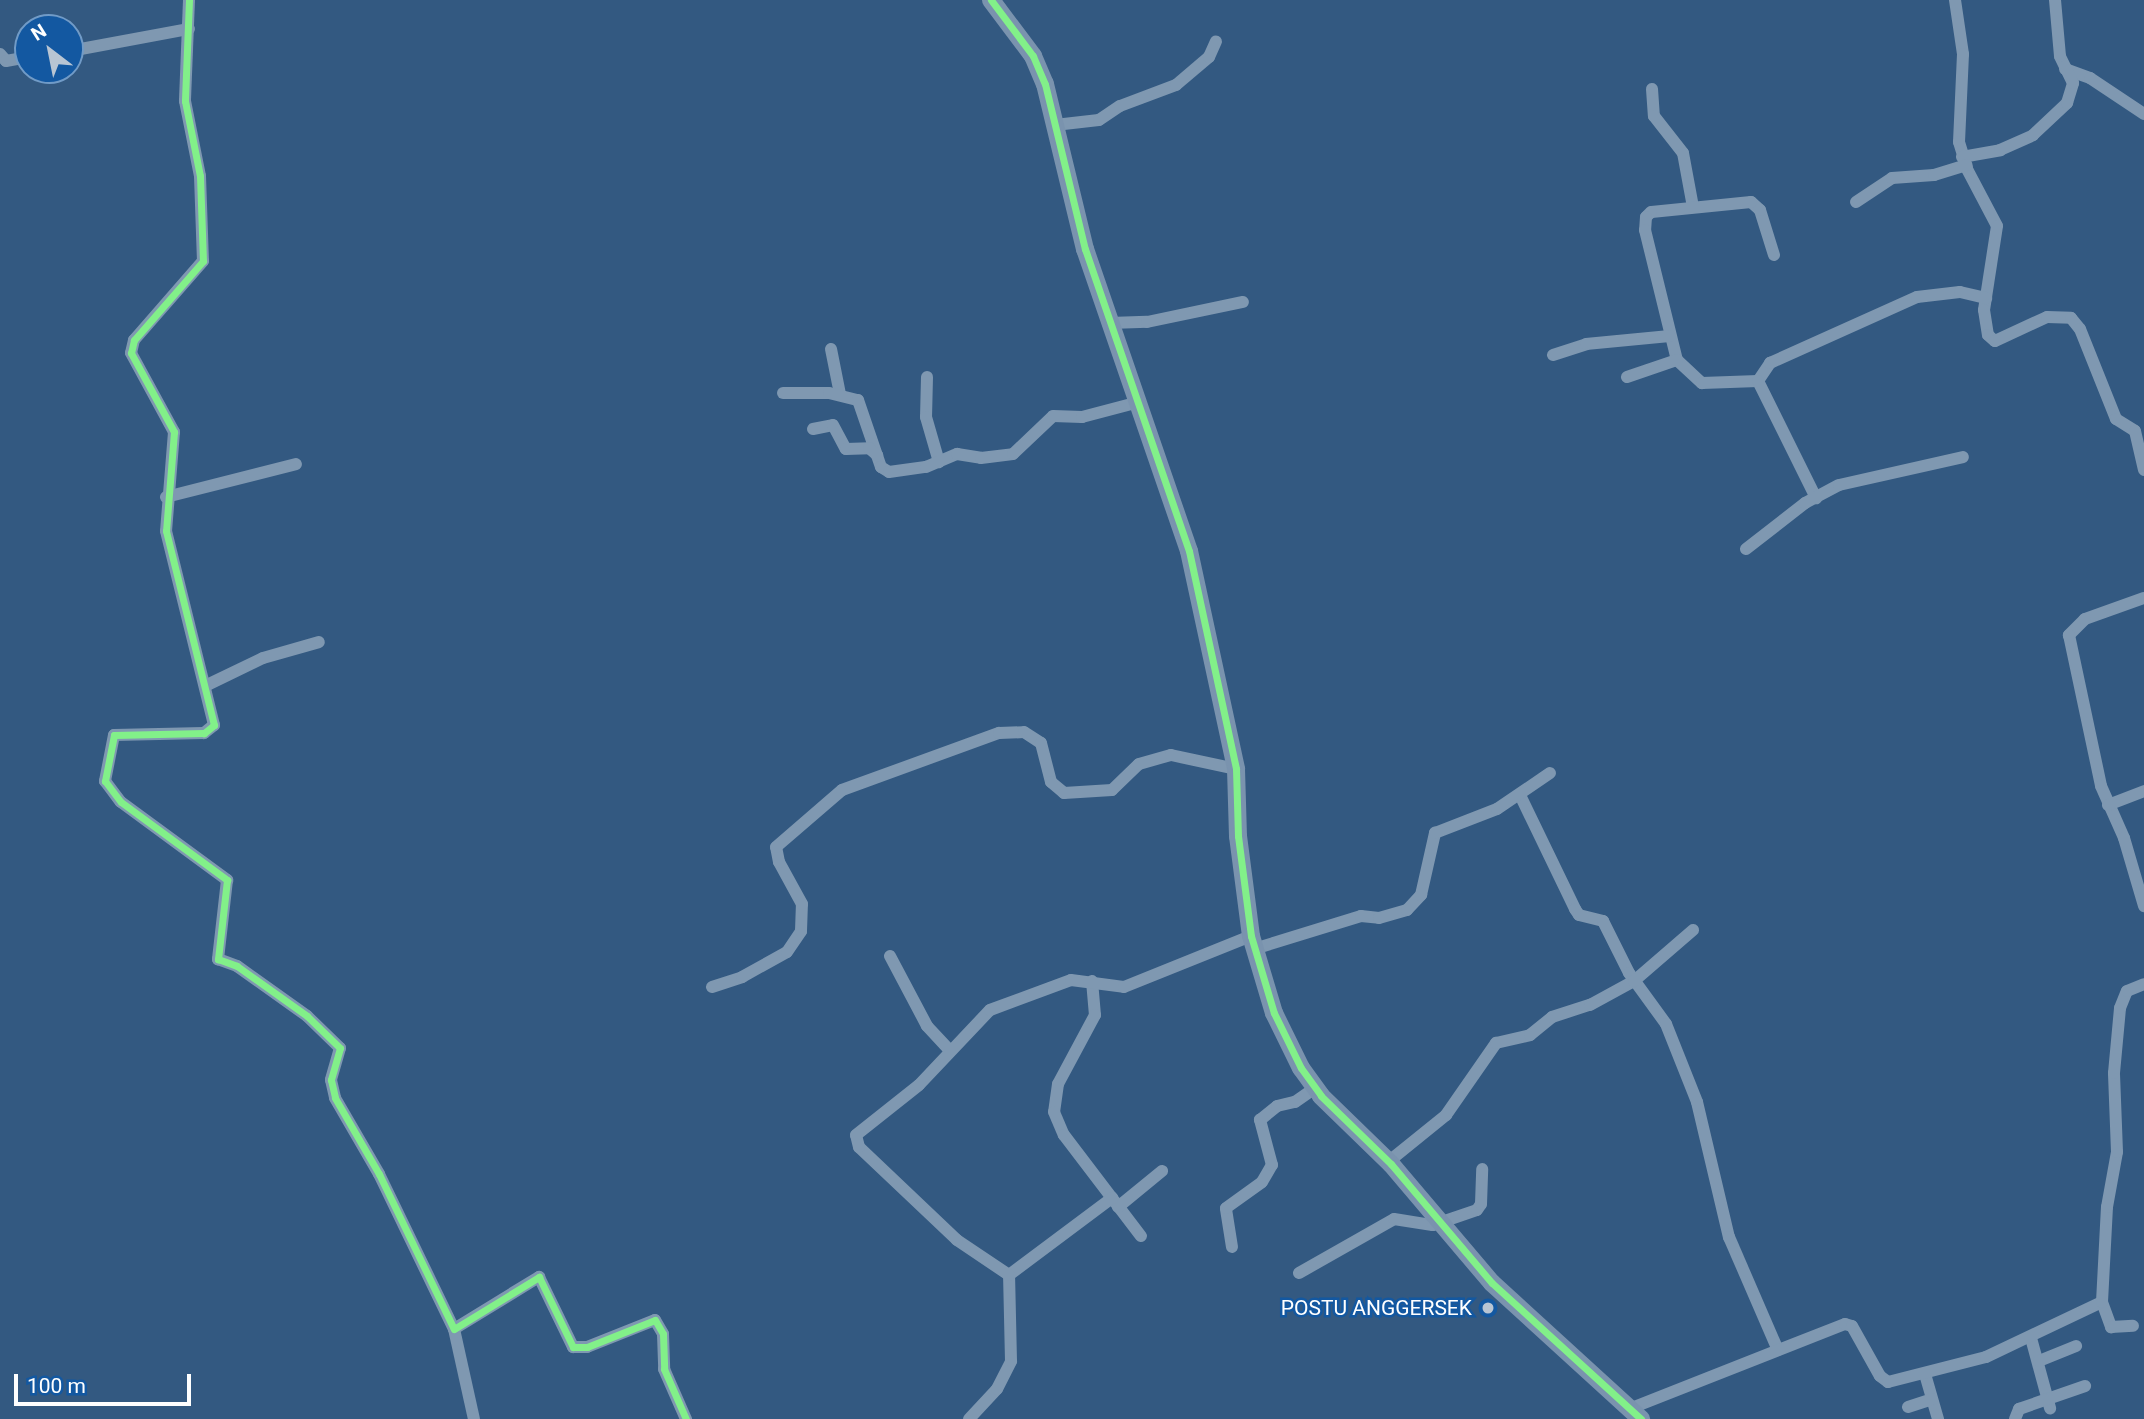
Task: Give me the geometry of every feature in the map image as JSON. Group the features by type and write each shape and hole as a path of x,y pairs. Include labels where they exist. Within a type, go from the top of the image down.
{"street":[{"path":"189,0 185,101 201,188 203,261 131,349 174,432 166,497 169,553 213,718 211,731 114,735 105,781 121,802 227,880 218,959 237,966 307,1016 340,1048 331,1080 335,1098 379,1174 454,1329 474,1419"},
{"path":"991,0 1033,56 1055,125 1084,249 1189,551 1236,769 1238,836 1252,943 1274,1013 1315,1088 1388,1161 1492,1283 1635,1414 1778,1350 1849,1324 1884,1380 1959,1366 2031,1338 2102,1301"},
{"path":"1955,0 1962,54 1959,111 1964,161 1997,226 1984,326 1995,341 2047,317 2071,318 2080,329 2116,419 2140,429 2144,470"},
{"path":"1856,202 1892,178 1934,175 1964,161 2000,150 2040,131 2071,93 2073,83 2065,68 2055,0"},
{"path":"84,48 189,29"},
{"path":"1055,125 1098,120 1120,106 1176,85 1209,58 1216,41"},
{"path":"2065,68 2090,78 2144,114"},
{"path":"1652,89 1654,116 1685,158 1693,207"},
{"path":"1758,381 1709,385 1677,360 1646,217 1693,207 1751,202 1760,210 1774,255"},
{"path":"1758,381 1770,363 1917,297 1960,292 1986,298"},
{"path":"1110,323 1147,322 1243,302"},
{"path":"1553,355 1586,344 1670,336"},
{"path":"831,349 841,394"},
{"path":"1627,377 1677,360"},
{"path":"927,377 926,417 939,462"},
{"path":"1758,381 1815,498"},
{"path":"783,393 841,394 863,406 881,467 889,472 939,462 957,454 981,458 1013,454 1053,416 1082,417 1135,402"},
{"path":"813,429 833,425 846,449 869,448 877,455"},
{"path":"1746,548 1815,498 1839,485 1963,457"},
{"path":"166,497 296,464"},
{"path":"2144,598 2085,620 2069,635 2108,805 2124,838 2144,906"},
{"path":"205,686 263,658 319,642"},
{"path":"712,987 742,977 787,952 801,931 804,915 776,848 823,804 862,782 890,776 972,740 1024,732 1041,743 1051,782 1064,793 1112,790 1139,764 1163,756 1236,769"},
{"path":"1009,1275 957,1240 857,1141 865,1124 919,1085 990,1010 1047,986 1071,980 1124,986 1252,943 1361,916 1380,918 1406,910 1421,895 1435,833 1520,795 1550,773"},
{"path":"2108,805 2144,791"},
{"path":"1520,795 1575,909 1579,915 1603,921 1634,981 1666,1024 1697,1102 1729,1237 1778,1350"},
{"path":"1388,1161 1446,1115 1496,1043 1531,1035 1559,1013 1579,1010 1634,981 1693,930"},
{"path":"890,956 927,1026 950,1051"},
{"path":"1092,981 1095,1015 1058,1084 1052,1103 1064,1135 1142,1236"},
{"path":"2133,1326 2111,1327 2102,1301 2107,1208 2117,1152 2114,1073 2120,1008 2127,992 2144,984"},
{"path":"1232,1247 1226,1208 1262,1182 1272,1165 1260,1120 1277,1106 1295,1102 1315,1088"},
{"path":"1299,1273 1394,1219 1441,1222 1479,1208 1482,1169"},
{"path":"1009,1275 1162,1171"},
{"path":"970,1419 997,1389 1011,1361 1009,1275"},
{"path":"454,1329 538,1277 573,1347 587,1347 655,1320 663,1334 664,1369 686,1419"},
{"path":"2031,1338 2049,1403"},
{"path":"2039,1360 2076,1346"},
{"path":"1924,1374 1938,1419"},
{"path":"2015,1419 2019,1409 2049,1403 2085,1386"},
{"path":"1908,1407 1932,1399"}],"cycle path":[{"path":"189,0 185,101 200,176 203,261 134,340 131,353 174,432 166,531 214,725 204,733 114,735 105,781 121,802 227,880 218,959 237,966 307,1016 340,1048 331,1080 335,1098 379,1174 454,1329 539,1277 573,1347 587,1347 655,1320 663,1334 664,1369 686,1419"},
{"path":"991,0 1033,56 1045,84 1085,249 1189,551 1236,769 1238,836 1251,936 1274,1013 1301,1068 1321,1096 1391,1164 1492,1283 1641,1419"}],"place":[{"name":"POSTU ANGGERSEK","path":"1488,1308"}]}
